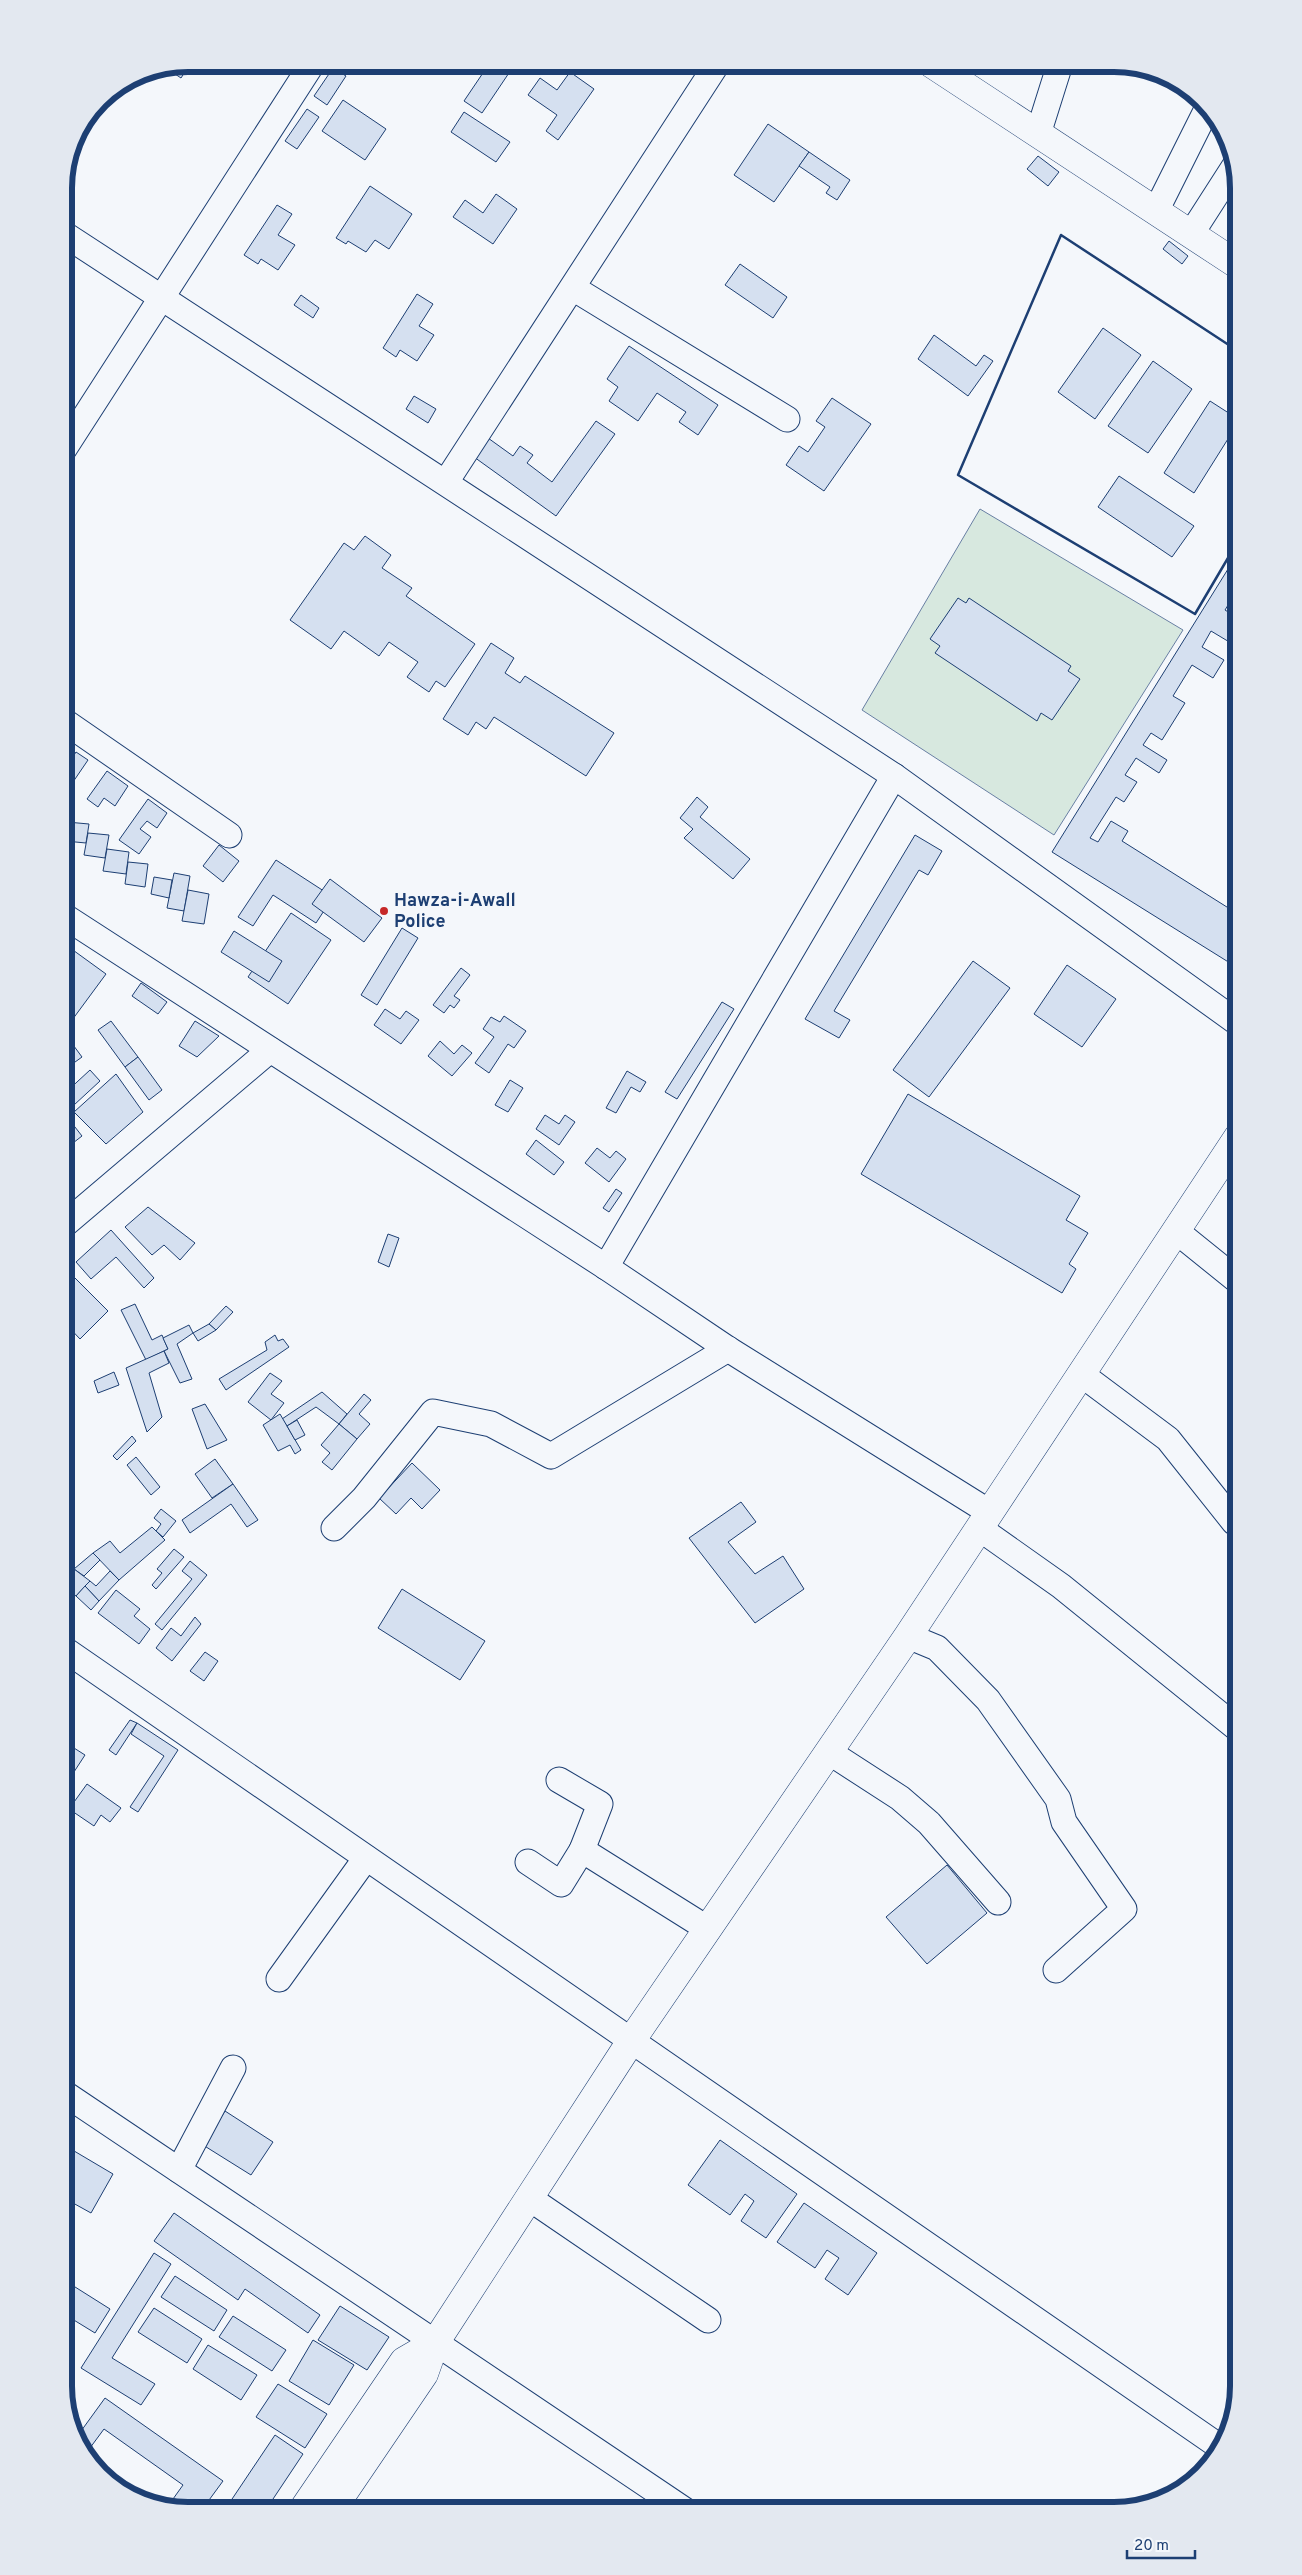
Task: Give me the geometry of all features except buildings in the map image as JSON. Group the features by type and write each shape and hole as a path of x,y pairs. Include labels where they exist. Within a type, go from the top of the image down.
{"highway":[{"path":"961,73 1038,134 1230,260"},
{"path":"336,2502 424,2374 435,2343 631,2041 908,1636 1230,1149"},
{"path":"308,2502 404,2361 435,2343"}],"street":[{"path":"73,435 307,72"},
{"path":"446,482 711,73"},
{"path":"1038,134 1057,73"},
{"path":"1156,211 1204,115"},
{"path":"1191,234 1228,176"},
{"path":"73,240 162,296 894,776 1230,1017"},
{"path":"573,288 787,419"},
{"path":"73,727 229,835"},
{"path":"606,1267 894,776"},
{"path":"73,922 606,1267 984,1520 1230,1722"},
{"path":"73,1218 270,1050"},
{"path":"1176,1231 1230,1275"},
{"path":"334,1528 364,1498 433,1412 492,1424 551,1456 728,1349"},
{"path":"1081,1374 1168,1439 1230,1517"},
{"path":"908,1636 936,1648 988,1700 1058,1799 1064,1822 1124,1910 1056,1970"},
{"path":"72,1655 1214,2444"},
{"path":"829,1752 900,1798 929,1823 998,1902"},
{"path":"528,1862 560,1884 582,1850 600,1804 559,1780"},
{"path":"582,1850 708,1929"},
{"path":"280,1979 366,1858"},
{"path":"179,2170 233,2068"},
{"path":"72,2098 673,2502"},
{"path":"529,2198 708,2320"}],"shaded area":[{"path":"980,509 1183,630 1054,835 862,710"}],"wall":[{"path":"1230,346 1061,235 958,475 1195,614 1230,555"}],"place":[{"name":"Hawza-i-Awall Police","path":"384,911"}]}
